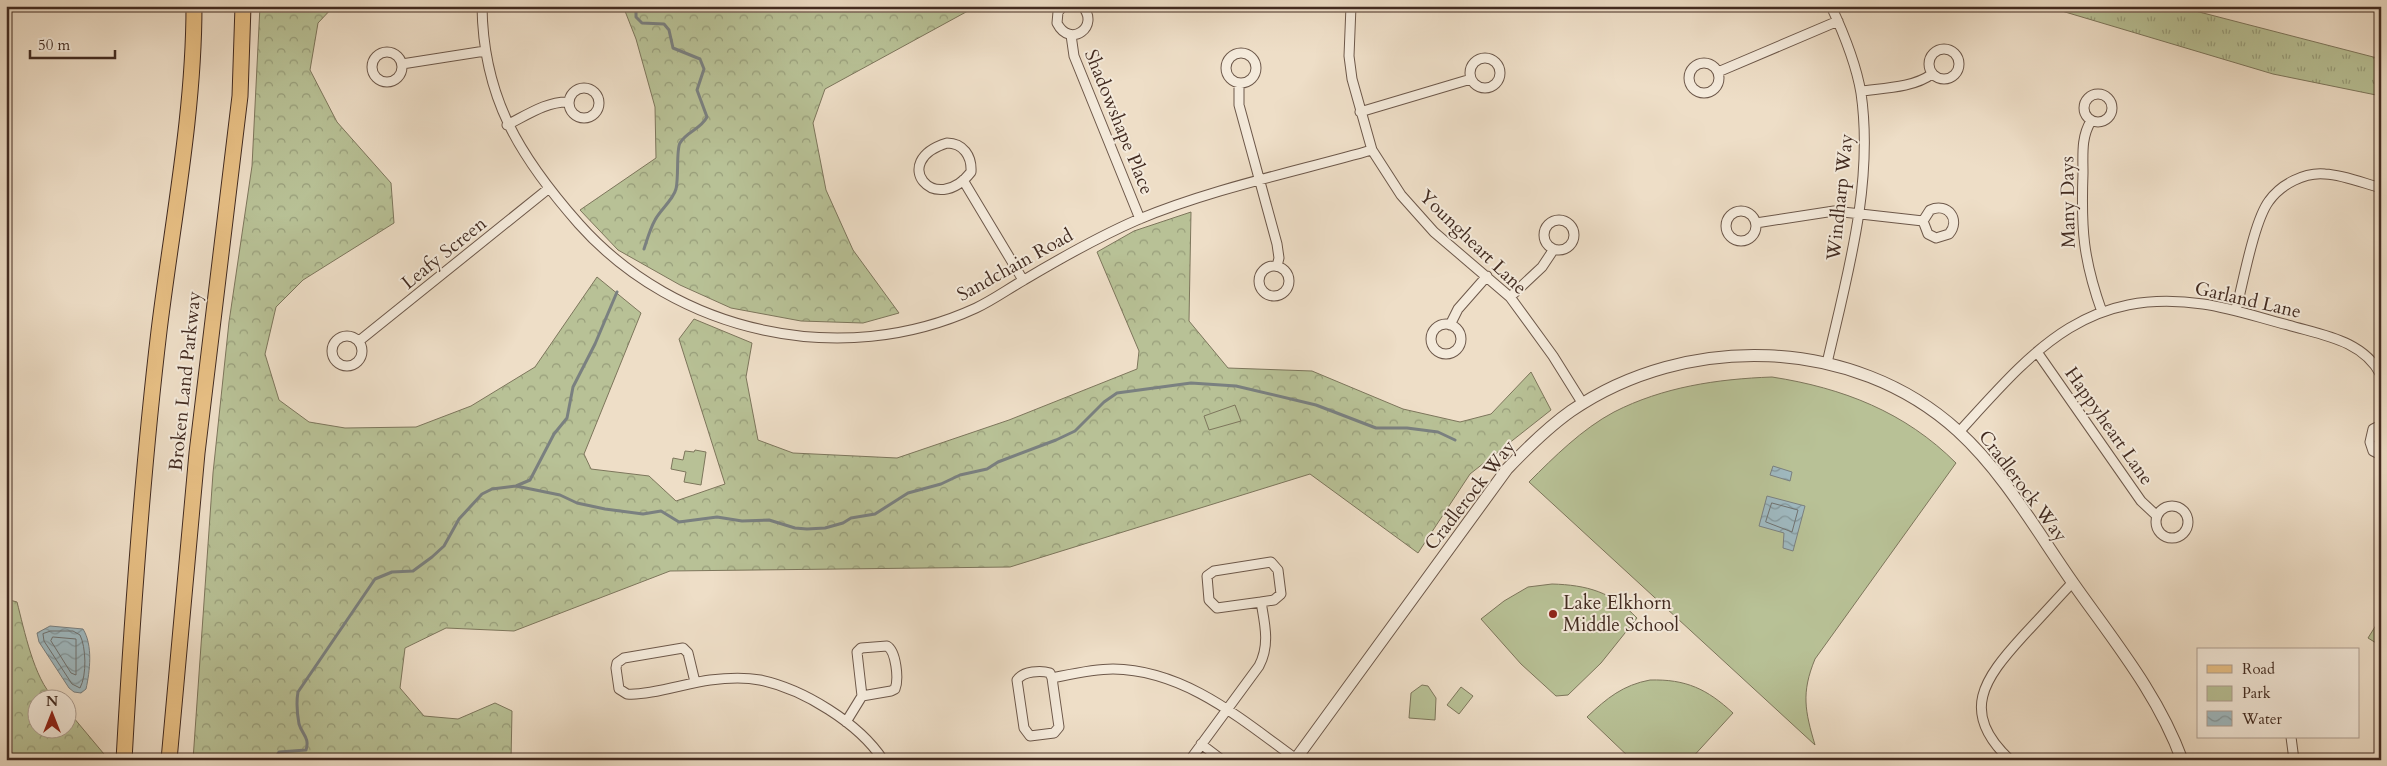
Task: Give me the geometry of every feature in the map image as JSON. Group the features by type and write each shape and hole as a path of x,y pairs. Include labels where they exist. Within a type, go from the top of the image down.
{"main road":[{"name":"Broken Land Parkway","path":"124,760 138,539 154,377 190,90 194,6"},
{"name":"Broken Land Parkway","path":"169,760 196,462 240,96 243,6"}],"street":[{"name":"Sandchain Road","path":"482,6 485,51 497,102 507,125 521,150 548,189 587,234 620,263 654,287 715,317 768,332 793,336 851,338 902,332 975,309 1100,236 1176,205 1372,150"},
{"name":"Shadowshape Place","path":"1063,6 1058,12 1057,23 1060,29 1071,35 1082,32 1088,23 1088,16 1082,6"},
{"name":"Youngheart Lane","path":"1351,6 1349,56 1352,79 1372,150 1392,182 1417,214 1434,232 1510,297 1542,340 1584,404"},
{"name":"Windharp Way","path":"1827,363 1850,264 1858,213 1863,140 1861,92 1854,64 1832,6"},
{"path":"1718,72 1838,21"},
{"name":"Shadowshape Place","path":"1071,35 1074,56 1140,219"},
{"path":"402,64 485,51"},
{"path":"1861,92 1915,82 1932,74"},
{"path":"1360,112 1471,79"},
{"path":"1239,84 1239,105 1277,244 1279,258 1277,266"},
{"path":"507,125 548,104 568,102"},
{"name":"Many Days","path":"2090,121 2084,138 2081,223 2086,258 2102,312"},
{"path":"956,144 965,151 970,159 971,172 964,180 942,190 930,188 926,186 920,176 921,160 928,152 940,145 956,144"},
{"path":"2236,310 2263,210 2276,193 2295,180 2316,174 2339,176 2381,188"},
{"path":"964,180 1023,280"},
{"name":"Leafy Screen","path":"360,342 548,189"},
{"path":"1756,223 1822,212 1858,213 1923,221"},
{"path":"1510,297 1542,267 1554,249"},
{"path":"1450,325 1458,309 1487,276"},
{"name":"Garland Lane","path":"1959,432 2021,364 2055,336 2078,322 2102,312 2133,304 2162,301 2204,304 2236,310 2350,344 2369,357 2381,375"},
{"name":"Happyheart Lane","path":"2037,352 2141,501 2157,516"},
{"name":"Cradlerock Way","path":"1295,759 1507,469 1542,434 1584,404 1650,373 1700,360 1751,354 1800,358 1827,363 1872,379 1930,409 1959,432 2009,489 2143,682 2168,726 2182,760"},
{"path":"2381,425 2373,429 2370,442 2373,451 2381,455"},
{"path":"1272,562 1278,570 1281,594 1274,600 1261,602 1222,609 1212,606 1209,600 1207,576 1214,570 1272,562"},
{"path":"2010,760 1997,748 1985,726 1981,713 1985,685 1996,666 2073,582"},
{"path":"1190,760 1264,656 1266,629 1261,602"},
{"path":"846,722 862,696 856,652 861,648 887,646 892,652 897,681 895,689 862,696"},
{"path":"695,682 688,653 683,648 624,658 617,662 619,689 627,694 695,682 742,678 768,682 795,693 846,722 867,739 883,760"},
{"path":"1052,678 1112,669 1145,673 1183,684 1227,710 1295,759"},
{"path":"1043,671 1050,673 1052,678 1060,727 1054,734 1030,736 1024,728 1017,680 1023,674 1043,671"},
{"path":"2291,738 2294,760"},
{"path":"1202,744 1222,760"}],"green space":[{"path":"260,6 334,6 318,23 310,70 337,122 391,183 394,223 303,280 276,307 265,354 279,400 309,422 345,428 416,427 471,406 535,367 597,277 641,313 584,454 591,469 649,476 676,501 725,484 679,339 694,319 752,343 746,377 758,440 793,453 897,458 1009,420 1137,369 1139,351 1097,252 1134,231 1191,212 1189,321 1228,368 1312,371 1403,409 1460,422 1491,414 1531,372 1551,410 1470,474 1418,553 1310,474 1010,567 670,571 514,631 446,628 405,648 400,688 424,716 458,719 495,703 512,711 511,760 193,760 213,473 229,322 252,166"},
{"path":"623,6 977,6 825,89 813,123 826,190 853,250 899,313 863,323 801,321 731,308 680,285 618,250 580,210 656,158 655,107 636,39"},
{"path":"2045,6 2176,6 2381,59 2381,96 2273,74"},
{"path":"1772,377 1824,388 1872,405 1916,430 1956,463 1815,659 1808,682 1806,702 1815,745 1529,482 1558,453 1580,435 1602,419 1633,403 1671,390 1711,382"},
{"path":"1235,405 1241,421 1209,430 1204,416"},
{"path":"695,450 706,452 701,485 684,482 686,472 671,469 673,458 683,460 685,451 694,452"},
{"path":"1552,584 1588,588 1608,596 1628,609 1637,618 1601,663 1568,695 1556,696 1521,664 1481,619 1504,601 1528,587"},
{"path":"6,599 17,602 35,666 46,688 28,688 28,738 78,738 78,723 109,760 6,760"},
{"path":"2378,622 2381,624 2381,646 2368,638"},
{"path":"1650,680 1674,681 1695,687 1714,698 1733,713 1690,760 1632,760 1587,717 1616,693 1632,685"},
{"path":"1422,685 1428,686 1436,698 1435,720 1409,718 1411,693"},
{"path":"1461,687 1473,696 1459,714 1447,705"}],"water":[{"path":"1773,466 1792,472 1790,481 1770,475"},
{"path":"1767,496 1805,506 1793,551 1783,548 1784,533 1759,526"},
{"path":"50,626 83,629 89,650 89,674 86,689 81,693 78,693 78,688 69,688 39,642 37,633"}],"waterway":[{"path":"636,6 636,17 642,23 664,24 669,30 673,48 700,59 704,69 697,90 707,117 701,125 680,143 676,189 655,220 644,249"},
{"path":"274,760 279,752 306,750 307,742 299,724 298,692 375,579 392,572 413,571 432,557 444,546 459,519 482,494 492,489 516,486 530,480 554,434 567,418 573,387 595,344 617,292"},
{"path":"516,486 560,495 577,503 605,509 643,514 661,511 679,522 717,517 742,521 769,520 795,528 825,528 843,523 851,518 875,514 908,493 941,484 960,475 987,469 998,462 1056,440 1075,431 1104,402 1117,393 1191,383 1236,386 1316,405 1376,428 1407,428 1438,432 1455,440"}],"place":[{"name":"Lake Elkhorn Middle School","path":"1553,614"}]}
